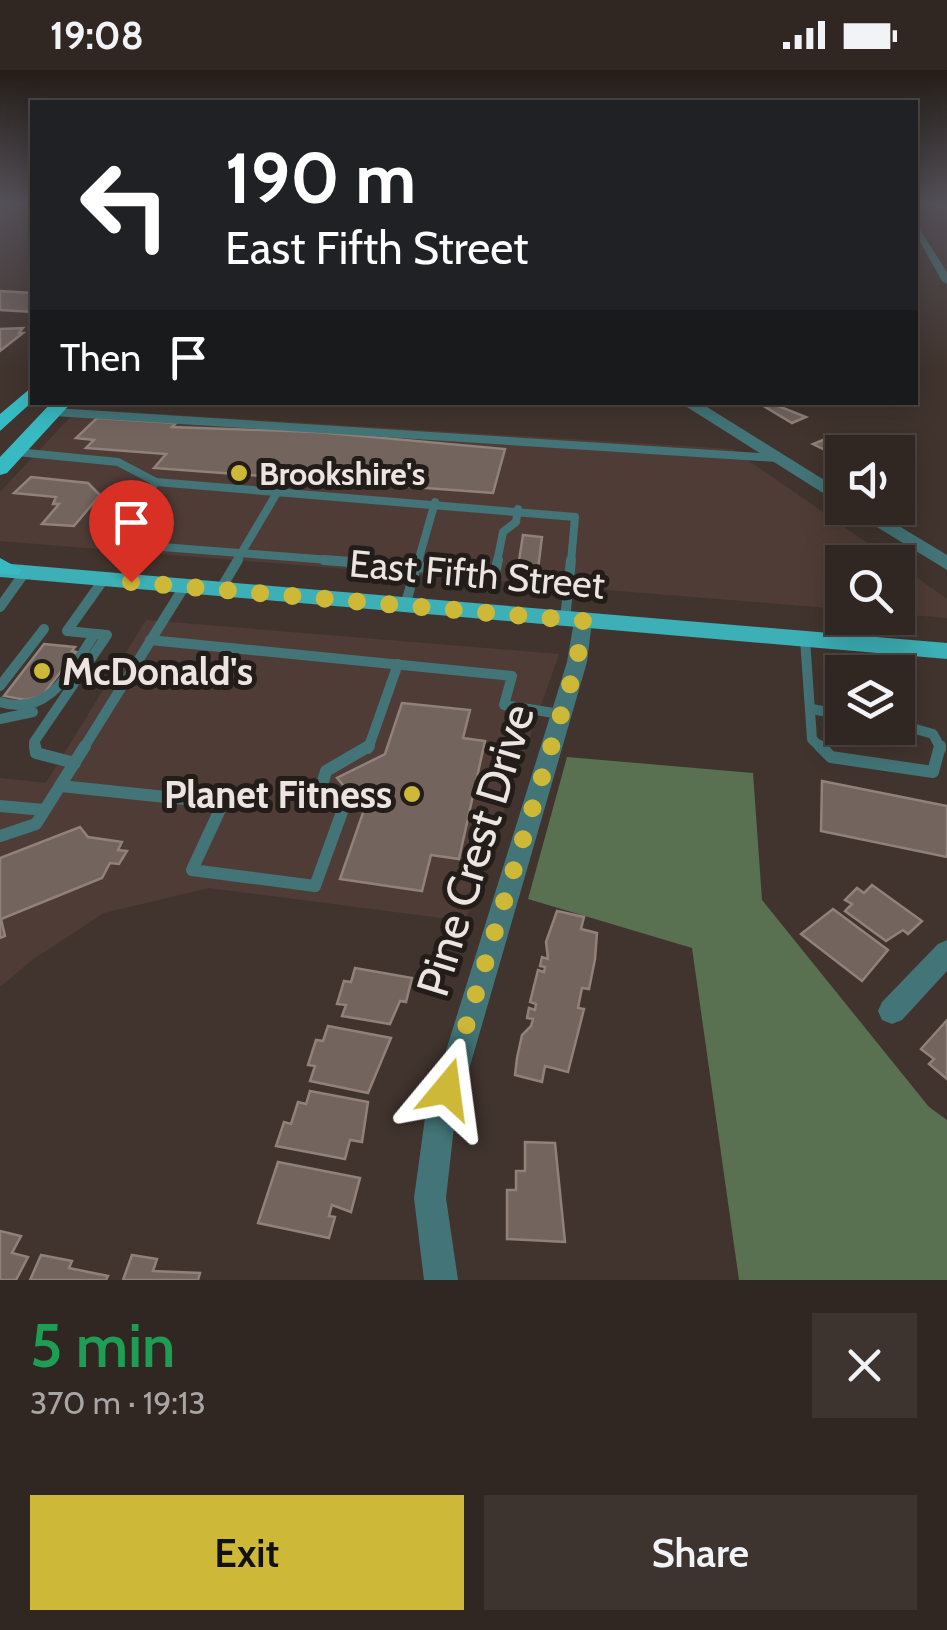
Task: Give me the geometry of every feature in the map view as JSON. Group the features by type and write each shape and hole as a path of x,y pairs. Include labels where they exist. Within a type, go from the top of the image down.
{"highway":[{"path":"0,425 30,394"},
{"path":"0,469 58,408"}],"main road":[{"name":"East Fifth Street","path":"7,570 947,651"}],"street":[{"path":"930,259 947,281"},
{"path":"692,405 825,488"},
{"path":"884,525 947,564"},
{"name":"Pine Crest Drive","path":"440,1280 430,1198 440,1118 579,653 574,620"},
{"path":"892,1011 945,959"}],"lane":[{"path":"58,408 778,458"},
{"path":"17,452 118,462 156,482 576,516 574,620"},
{"path":"156,482 110,542 495,573 503,532 516,522 518,509"},
{"path":"220,590 278,491"},
{"path":"404,606 435,502"},
{"path":"0,607 7,570"},
{"path":"75,763 40,756 34,742 108,635 67,631 104,579"},
{"path":"0,836 36,824 184,586"},
{"path":"0,686 44,629"},
{"path":"0,719 26,716 45,702 94,634"},
{"path":"150,640 512,676 504,705 560,714"},
{"path":"805,640 814,744 831,756 934,772 942,750 933,734 915,729"},
{"path":"61,786 224,803 192,870 315,886 342,812 322,785 326,771 368,749 398,664"},
{"path":"0,702 22,710 45,702"},
{"path":"812,710 825,712"},
{"path":"0,806 44,810"}],"shaded area":[{"path":"78,409 732,449 825,513 825,525 842,525 870,545 825,545 825,608 0,541 0,492"},
{"path":"915,576 947,599 947,618 915,615"},
{"path":"146,620 559,654 465,921 209,888 104,913 32,960 0,987 0,778 46,783"}],"green space":[{"path":"567,757 753,773 762,900 929,1107 947,1120 947,1280 739,1280 692,948 528,899"}],"building":[{"path":"0,291 30,293 30,312 0,310"},
{"path":"23,328 19,333 23,333 0,351 0,329"},
{"path":"762,405 783,405 778,406 806,417 792,423"},
{"path":"97,418 176,423 172,427 317,432 505,449 493,493 154,468 166,454 86,448 94,440 76,438"},
{"path":"825,439 825,450 813,444"},
{"path":"31,477 88,483 100,495 74,526 42,524 59,504 53,504 56,497 14,493"},
{"path":"523,535 542,537 538,569 518,567"},
{"name":"McDonald's","path":"44,644 75,647 72,651 76,652 42,696 26,700 4,696"},
{"name":"Planet Fitness","path":"402,703 470,710 463,738 485,741 459,859 431,855 422,891 340,879 364,810 337,778 385,754"},
{"path":"822,781 947,806 947,857 821,831"},
{"path":"80,827 88,837 122,842 118,850 127,851 119,864 110,863 102,878 1,919 5,936 0,938 0,858"},
{"path":"872,885 922,921 908,934 903,930 886,941 845,911 852,904 845,900 857,888 864,893"},
{"path":"833,909 888,950 862,981 801,934"},
{"path":"557,911 584,917 581,929 597,933 595,959 589,989 582,988 578,1008 584,1009 568,1072 545,1066 542,1082 515,1075 522,1035 533,1019 527,1018 529,1008 535,1010 536,1004 530,1002 538,970 544,972 545,967 540,966 542,957 548,959 546,942"},
{"path":"355,968 412,978 406,1002 400,1001 390,1024 342,1016 346,1005 337,1004 344,981 351,982"},
{"path":"947,1020 947,1079 929,1064 934,1059 921,1049"},
{"path":"328,1026 391,1038 368,1093 310,1081 315,1066 308,1065 316,1040 323,1041"},
{"path":"310,1091 368,1102 362,1142 350,1140 345,1159 276,1146 284,1122 291,1124 298,1102 306,1104"},
{"path":"525,1142 555,1143 565,1242 507,1239 507,1190 516,1190 516,1171 525,1171"},
{"path":"278,1162 360,1178 351,1212 332,1205 329,1216 335,1217 329,1238 258,1223"},
{"path":"0,1231 21,1236 12,1253 28,1257 16,1280 0,1280"},
{"path":"41,1255 72,1261 69,1268 108,1276 106,1280 30,1280"},
{"path":"132,1255 157,1259 153,1271 200,1273 198,1280 123,1280"}],"place":[{"name":"Brookshire's","path":"239,473"},
{"name":"McDonald's","path":"42,671"},
{"name":"Planet Fitness","path":"412,794"}],"route":[{"path":"131,582 583,621 577,662 447,1089"}]}
